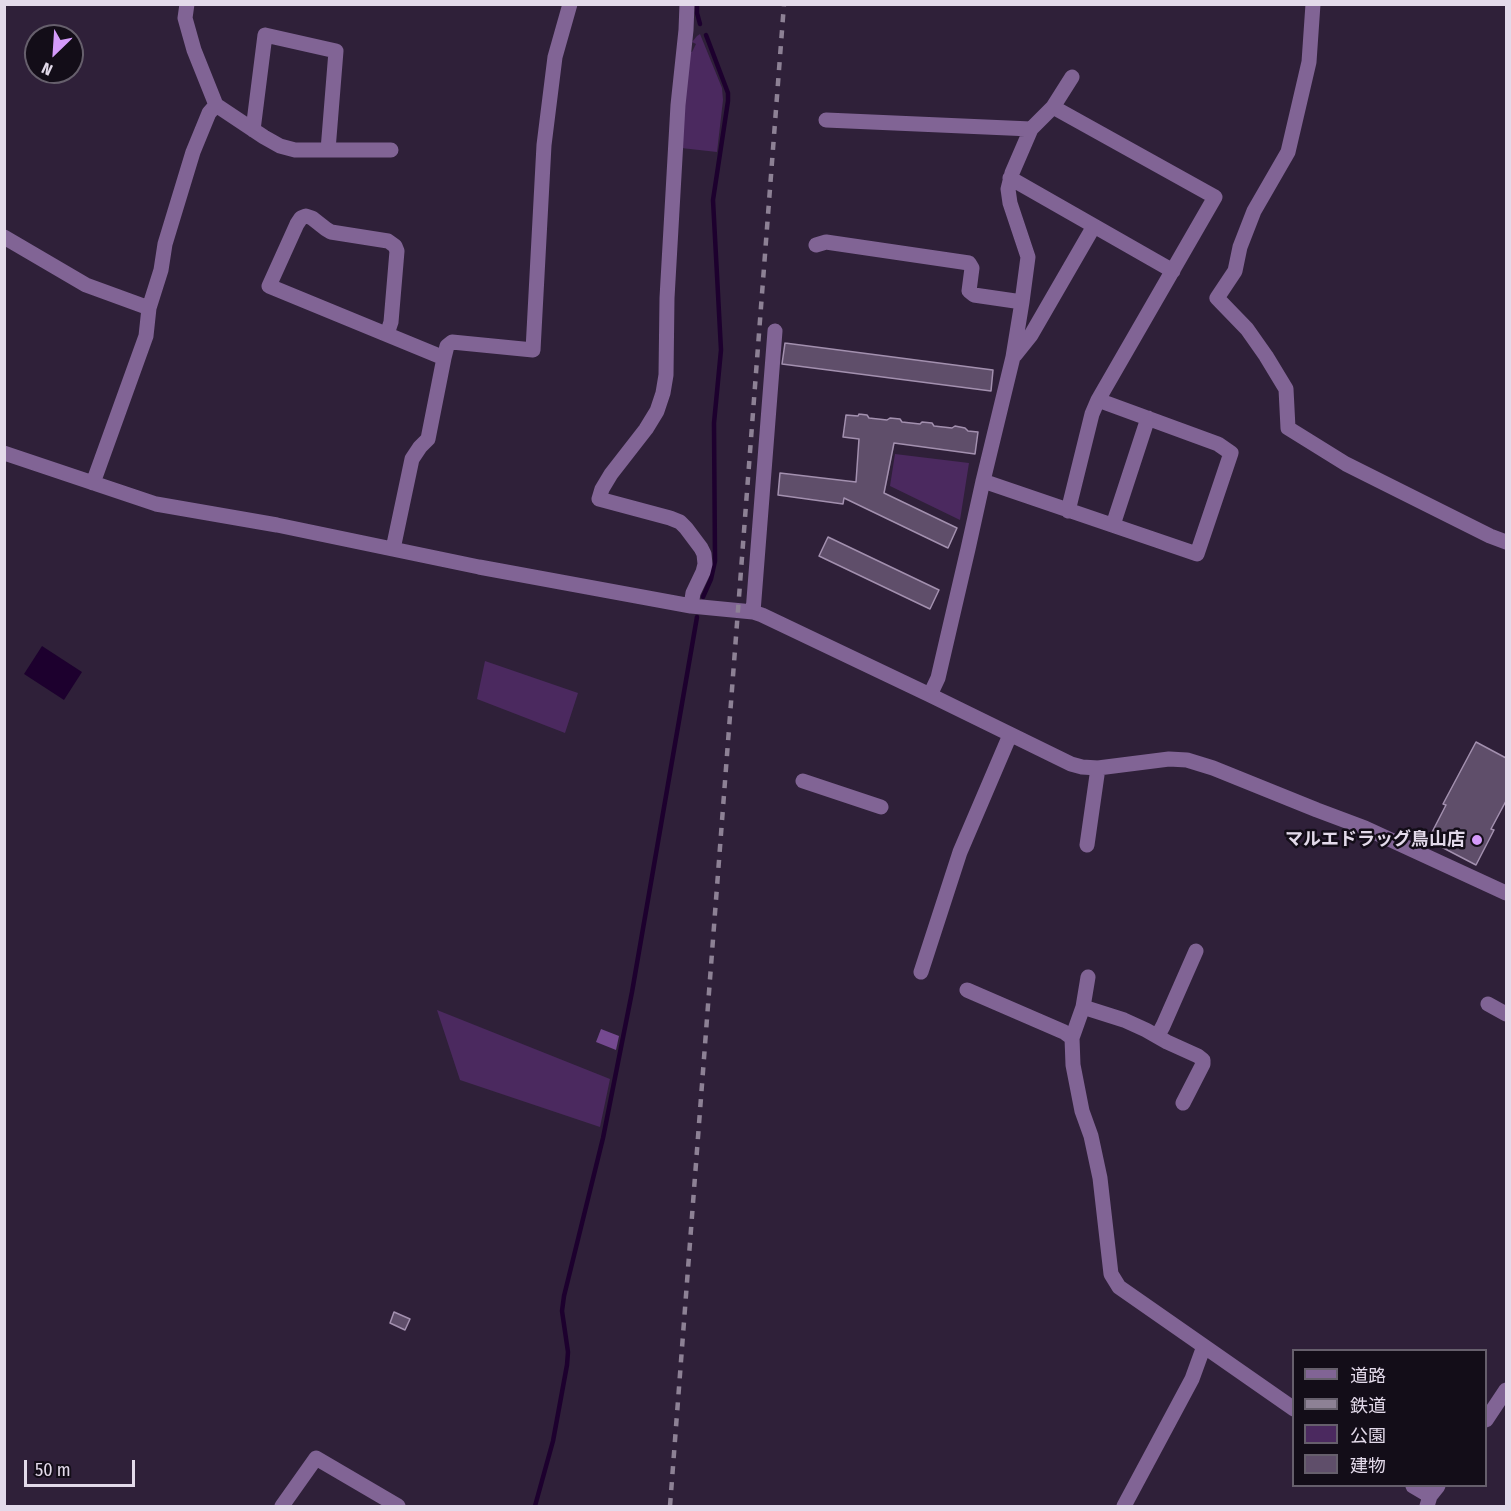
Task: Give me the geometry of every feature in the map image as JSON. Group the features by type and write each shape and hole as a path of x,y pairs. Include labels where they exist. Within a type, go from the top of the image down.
{"street":[{"path":"187,4 185,18 194,50 216,105 280,146 295,150 391,150"},
{"path":"393,549 412,459 428,440 447,346 452,342 533,350 544,145 555,57 570,4"},
{"path":"687,4 678,105 667,298 666,375 663,393 657,411 646,429 610,474 599,499 670,518 680,522 686,528 701,548 705,564 693,593 691,606"},
{"path":"1313,4 1309,62 1288,152 1254,212 1240,247 1234,270 1217,298 1247,329 1286,389 1288,428 1346,464 1506,542"},
{"path":"253,130 265,35 336,51 328,150"},
{"path":"930,695 938,678 1014,357 1028,257 1010,203 1008,189 1010,178 1031,129 1053,107 1072,77"},
{"path":"93,483 146,336 149,308 161,270 165,244 194,152 209,113 216,105"},
{"path":"1053,107 1215,197 1098,400 1092,414 1068,511"},
{"path":"826,120 1031,129"},
{"path":"1010,178 1173,271"},
{"path":"387,334 391,322 397,251 395,246 388,241 331,232 312,218 306,216 301,218 269,286 444,358"},
{"path":"1014,357 1031,335 1094,226"},
{"path":"4,237 86,285 149,308"},
{"path":"816,244 826,242 969,263 972,268 969,291 974,295 1022,302"},
{"path":"753,612 775,331"},
{"path":"983,481 1197,554 1231,453 1218,444 1098,400"},
{"path":"1113,525 1148,418"},
{"path":"4,453 156,504 277,525 491,569 691,606 753,612 1071,764 1082,768 1098,768 1169,759 1187,760 1213,768 1365,828 1506,893"},
{"path":"921,972 960,852 1010,735"},
{"path":"1087,845 1098,768"},
{"path":"803,781 881,807"},
{"path":"1158,1035 1196,951"},
{"path":"1088,977 1083,1007 1072,1038 1073,1065 1082,1111 1091,1136 1100,1178 1111,1274 1119,1287 1292,1408"},
{"path":"967,990 1064,1032 1072,1038"},
{"path":"1488,1004 1506,1014"},
{"path":"1083,1007 1124,1020 1158,1035 1203,1060 1183,1103"},
{"path":"1124,1506 1192,1379 1204,1346"},
{"path":"1487,1417 1506,1390"},
{"path":"282,1506 316,1458 398,1506"},
{"path":"1416,1487 1432,1496"}],"green space":[{"path":"700,34 722,88 723,100 717,152 681,148 688,51 692,52 696,44 692,42"},
{"path":"895,454 969,463 960,520 890,486"},
{"path":"485,661 578,693 565,733 477,699"},
{"path":"437,1010 610,1079 600,1127 460,1080"}],"shaded area":[{"path":"42,646 82,672 64,700 24,674"},
{"path":"601,1029 619,1036 616,1050 596,1042"}],"building":[{"path":"785,343 993,370 991,391 782,364"},
{"path":"859,414 867,415 869,418 900,419 902,422 932,423 934,426 952,428 955,426 978,432 975,454 894,443 884,493 957,528 948,548 844,498 843,504 778,495 780,473 856,482 859,439 843,437 846,415 858,416"},
{"path":"828,537 939,590 930,609 819,556"},
{"path":"1476,742 1506,758 1506,801 1476,865 1428,840 1446,805 1443,804"},
{"path":"394,1312 410,1319 405,1330 390,1323"}],"waterway":[{"path":"697,4 700,24"},
{"path":"703,597 711,579 715,561 714,423 721,350 713,200 728,101 728,93 706,35"},
{"path":"535,1506 553,1441 567,1365 568,1352 562,1311 564,1296 603,1138 632,992 697,617"}],"railway":[{"path":"670,1506 784,4"}],"place":[{"name":"マルエドラッグ鳥山店","path":"1477,840"}]}
